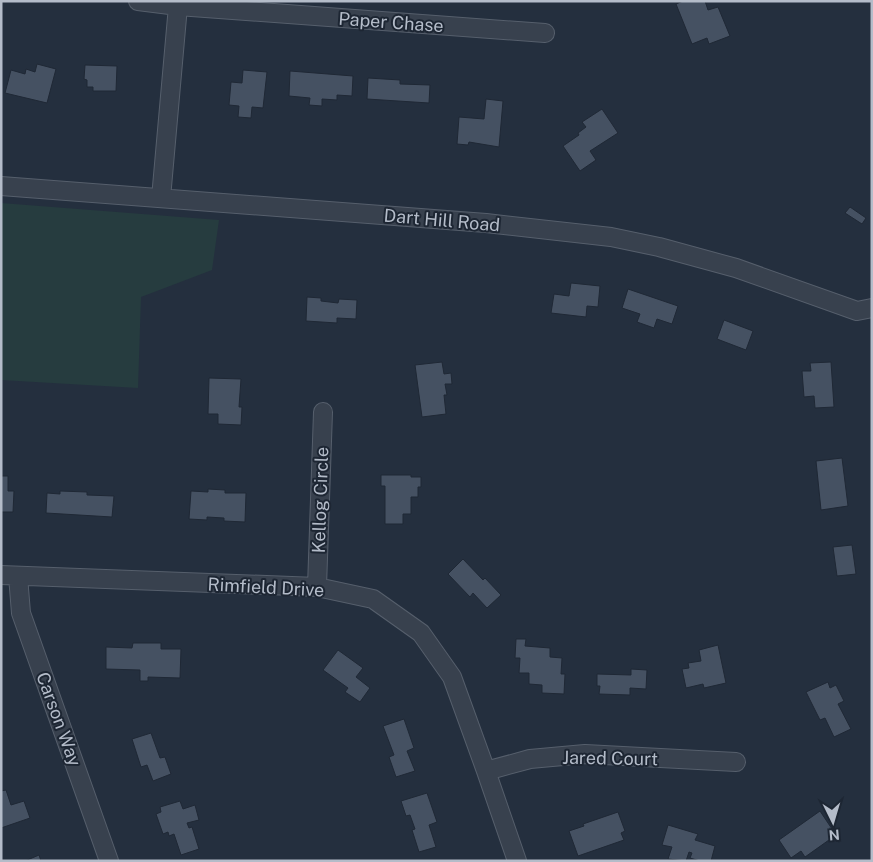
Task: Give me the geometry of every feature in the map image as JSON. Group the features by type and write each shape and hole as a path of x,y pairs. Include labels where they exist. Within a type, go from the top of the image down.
{"street":[{"name":"Paper Chase","path":"138,1 178,6 545,33"},
{"path":"161,198 178,6"},
{"name":"Dart Hill Road","path":"1,186 486,222 611,237 660,247 736,268 857,311 872,308"},
{"name":"Kellog Circle","path":"318,587 323,412"},
{"name":"Rimfield Drive","path":"10,576 318,587 373,599 421,633 452,677 517,861"},
{"name":"Carson Way","path":"10,576 21,612 110,861"},
{"name":"Jared Court","path":"486,772 530,759 585,754 736,762"}],"green space":[{"path":"1,203 219,220 212,270 141,297 138,388 1,380"}],"building":[{"path":"683,1 705,1 708,10 718,7 730,36 709,44 707,38 692,44 676,4"},
{"path":"37,64 56,69 47,103 5,93 11,70 25,74 26,69 35,72"},
{"path":"85,65 117,66 116,91 93,91 93,87 87,87 87,80 84,79"},
{"path":"243,70 267,72 263,108 252,107 251,118 238,117 239,106 229,105 231,82 242,83"},
{"path":"290,71 353,76 352,96 337,95 337,100 322,99 322,106 309,105 310,98 289,96"},
{"path":"368,78 400,80 400,84 430,85 429,103 367,99"},
{"path":"486,99 503,101 499,147 469,142 468,145 457,144 459,117 484,119"},
{"path":"602,109 618,133 590,151 596,160 580,171 563,146 579,135 578,133 586,127 582,122"},
{"path":"850,207 866,218 862,224 845,213"},
{"path":"571,283 600,286 598,307 587,306 586,317 551,313 554,294 569,296"},
{"path":"628,289 678,306 672,324 657,319 654,328 637,322 640,314 622,308"},
{"path":"307,297 321,298 321,301 338,303 339,299 357,300 356,319 337,318 337,323 306,321"},
{"path":"724,320 753,331 746,350 717,339"},
{"path":"442,362 444,374 451,373 452,384 445,384 447,395 444,395 446,414 422,417 415,365"},
{"path":"831,362 834,407 815,408 814,396 804,397 802,371 811,371 810,363"},
{"path":"209,378 241,379 239,407 242,407 241,425 218,424 218,414 208,414"},
{"path":"842,458 848,506 821,510 816,461"},
{"path":"381,475 421,477 418,497 411,497 411,514 403,514 403,524 385,524 385,486 381,486"},
{"path":"1,476 8,476 8,491 14,491 13,512 1,512"},
{"path":"208,489 225,490 225,493 246,493 245,522 224,521 224,518 207,517 207,520 189,519 191,491 208,492"},
{"path":"60,491 114,496 112,517 46,513 47,493 60,494"},
{"path":"852,545 856,574 837,576 833,547"},
{"path":"463,559 501,595 487,608 473,593 470,597 448,574"},
{"path":"516,639 526,639 525,646 550,648 550,657 562,658 561,674 565,674 564,694 542,693 542,685 529,684 529,673 519,673 520,658 515,658"},
{"path":"133,643 161,643 161,649 181,649 180,678 148,677 148,681 140,681 140,670 106,669 106,647 132,648"},
{"path":"718,645 726,683 704,688 703,684 686,688 682,669 689,668 688,663 701,661 699,650"},
{"path":"338,650 363,668 356,677 370,688 360,702 345,692 348,688 323,670"},
{"path":"631,669 647,670 646,689 630,688 630,695 599,694 600,686 597,686 597,674 631,675"},
{"path":"828,682 830,688 836,685 844,701 838,704 851,729 834,737 825,718 820,720 806,692"},
{"path":"404,719 414,748 407,751 415,771 396,777 389,757 394,755 383,726"},
{"path":"151,733 160,758 165,757 171,774 153,781 147,765 141,767 132,739"},
{"path":"6,790 11,805 24,801 30,818 1,828 1,791"},
{"path":"427,793 437,822 429,825 436,847 419,852 412,830 415,829 410,815 406,816 401,801"},
{"path":"180,801 183,809 195,805 199,820 187,823 189,828 192,827 199,849 181,855 174,834 169,836 168,832 163,834 156,814 161,812 160,807"},
{"path":"820,811 836,835 805,857 801,851 791,858 779,840"},
{"path":"618,812 625,831 621,833 624,840 578,856 569,831"},
{"path":"668,825 698,834 695,840 715,846 711,861 700,861 690,858 692,853 689,852 686,861 668,859 672,847 662,845"},
{"path":"39,855 41,861 25,861"}]}
